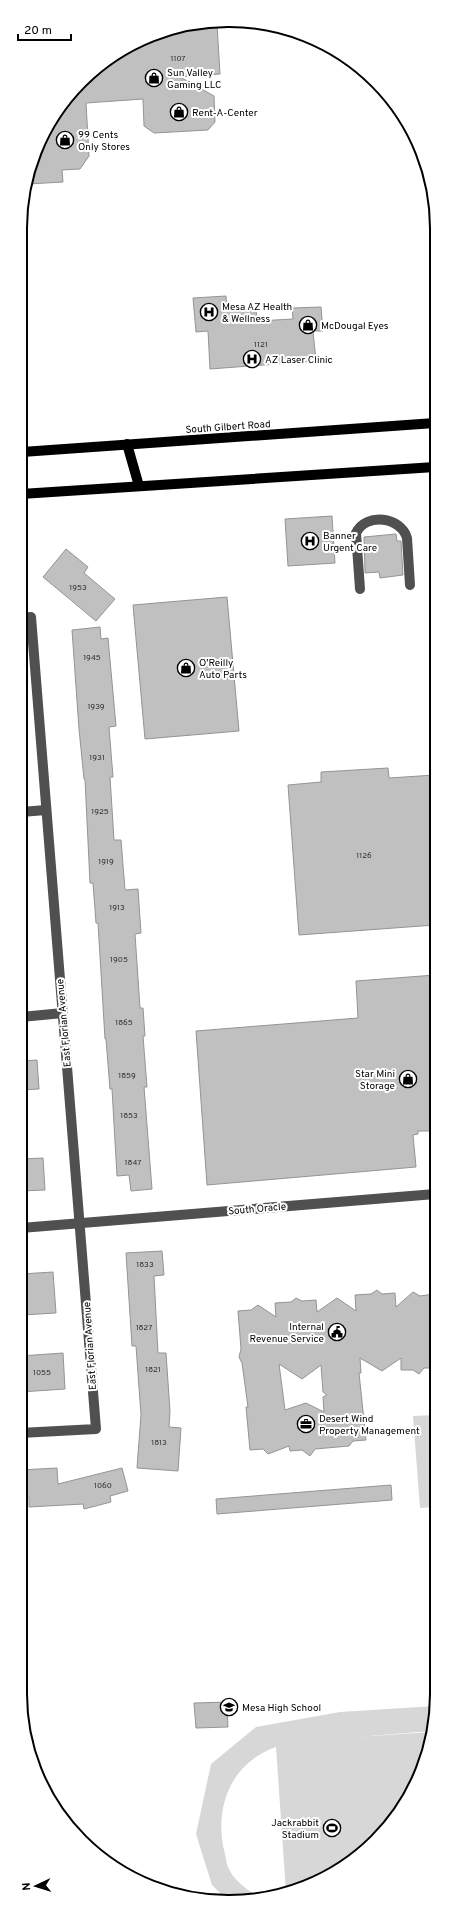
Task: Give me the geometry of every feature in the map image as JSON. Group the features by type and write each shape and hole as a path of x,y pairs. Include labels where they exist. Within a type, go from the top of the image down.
{"main road":[{"name":"South Gilbert Road","path":"27,452 430,423"},
{"path":"127,444 139,486"},
{"path":"27,494 430,467"}],"street":[{"path":"360,589 356,533 360,527 369,521 391,521 396,523 405,531 408,538 410,585"},
{"name":"East Florian Avenue","path":"27,627 46,810 96,1429 27,1433"},
{"path":"27,812 46,810"},
{"path":"27,1016 63,1013"},
{"name":"South Oracle","path":"27,1227 430,1194"}],"shaded area":[{"path":"430,1415 430,1507 420,1508 413,1416"},
{"name":"Jackrabbit Stadium","path":"430,1706 426,1731 356,1737 426,1732 415,1771 396,1805 371,1836 351,1853 318,1874 306,1880 286,1886 276,1747 261,1754 248,1763 238,1775 224,1802 222,1817 224,1850 229,1869 232,1875 252,1893 222,1895 212,1885 196,1834 211,1764 256,1727 340,1712"}],"building":[{"path":"217,27 220,74 180,77 214,96 215,122 208,130 154,133 144,126 143,99 86,103 89,156 80,169 62,170 63,182 32,184 42,151 54,128 69,106 86,86 117,61 151,42 189,31"},
{"path":"226,296 227,311 256,309 257,321 293,319 292,308 321,307 323,331 313,331 316,361 210,369 208,331 196,332 193,298"},
{"name":"Banner Urgent Care","path":"332,516 335,563 288,566 285,519"},
{"path":"396,534 397,541 401,541 403,575 380,578 379,572 365,573 364,537"},
{"path":"66,549 88,567 84,573 115,599 96,621 43,577"},
{"name":"O'Reilly Auto Parts","path":"227,597 239,731 145,739 133,605"},
{"path":"100,627 101,639 108,638 116,726 109,727 113,777 110,777 114,840 121,840 125,890 138,889 141,933 135,934 140,1008 143,1008 145,1036 143,1036 147,1087 144,1087 152,1189 131,1191 129,1175 117,1176 112,1089 110,1089 105,1039 98,923 96,923 93,883 90,883 85,779 79,729 72,630"},
{"path":"388,768 389,778 430,775 430,925 299,935 288,785 321,782 321,772"},
{"path":"430,975 430,1131 418,1131 418,1134 413,1135 416,1167 207,1185 196,1031 358,1018 356,981"},
{"path":"37,1060 39,1089 27,1090 27,1061"},
{"path":"43,1158 45,1190 27,1191 27,1159"},
{"path":"162,1251 164,1275 154,1276 158,1353 166,1353 170,1411 169,1427 181,1428 178,1471 137,1468 141,1415 136,1346 132,1346 126,1253"},
{"path":"53,1272 56,1313 27,1315 27,1274"},
{"name":"Internal Revenue Service","path":"377,1290 382,1294 395,1293 396,1307 413,1292 420,1296 430,1295 430,1368 424,1368 419,1374 413,1370 401,1370 401,1358 382,1371 360,1358 361,1373 359,1373 366,1440 353,1441 349,1446 315,1449 310,1456 302,1450 290,1451 289,1446 268,1454 263,1449 250,1450 246,1407 248,1407 242,1363 239,1357 241,1349 238,1311 251,1310 258,1305 276,1317 275,1303 291,1302 296,1298 302,1301 316,1300 317,1312 337,1298 356,1311 355,1295 371,1294","holes":["279,1364 302,1379 321,1365 323,1392 327,1395 323,1397 324,1412 306,1403 285,1410"]},
{"path":"63,1353 65,1389 27,1392 27,1356"},
{"path":"57,1468 58,1484 122,1468 128,1491 110,1496 111,1502 84,1509 83,1504 29,1507 29,1497 27,1497 27,1470"},
{"path":"391,1485 392,1500 217,1514 216,1499"},
{"path":"227,1702 228,1727 196,1728 194,1703"}],"place":[{"name":"Sun Valley Gaming LLC","path":"154,78"},
{"name":"Rent-A-Center","path":"179,112"},
{"name":"99 Cents Only Stores","path":"65,140"},
{"name":"Mesa AZ Health & Wellness","path":"209,312"},
{"name":"McDougal Eyes","path":"308,325"},
{"name":"AZ Laser Clinic","path":"252,359"},
{"name":"Banner Urgent Care","path":"310,541"},
{"name":"O'Reilly Auto Parts","path":"186,668"},
{"name":"Star Mini Storage","path":"408,1079"},
{"name":"Internal Revenue Service","path":"337,1332"},
{"name":"Desert Wind Property Management","path":"306,1424"},
{"name":"Mesa High School","path":"229,1707"},
{"name":"Jackrabbit Stadium","path":"332,1828"}]}
